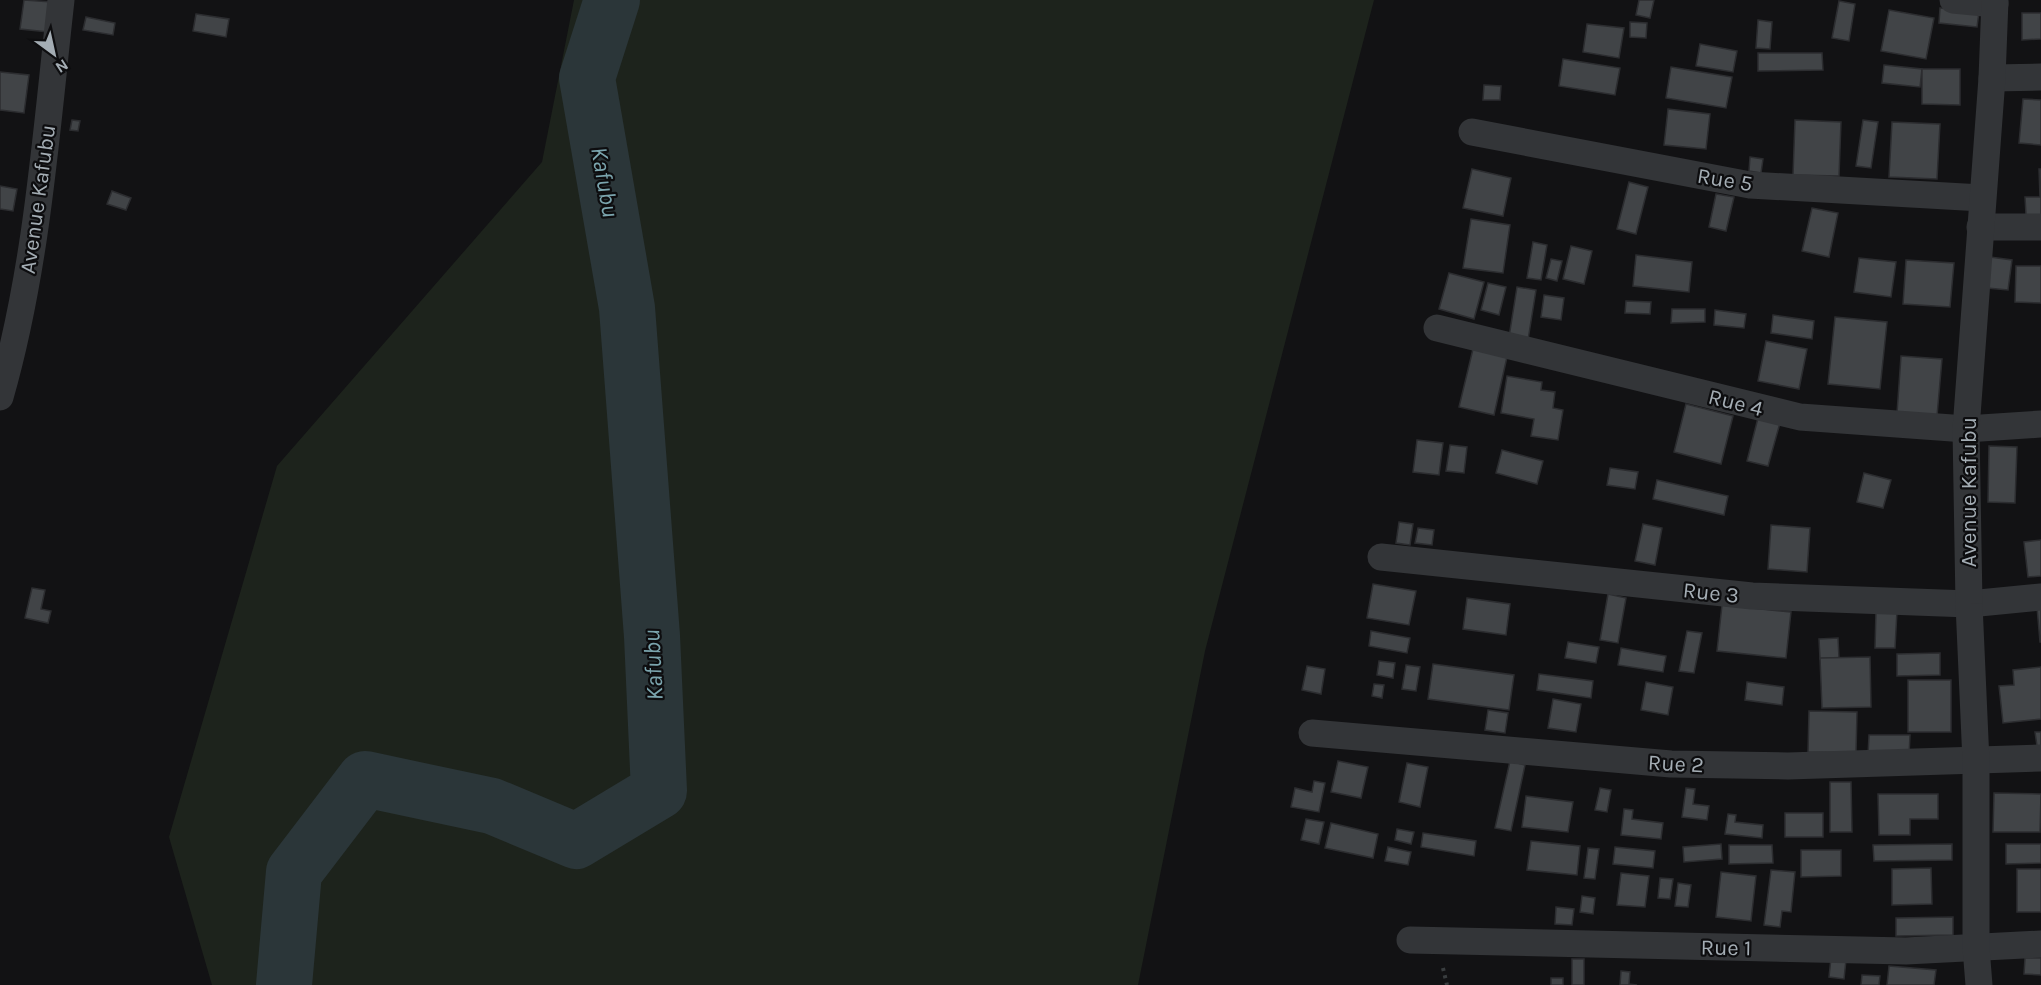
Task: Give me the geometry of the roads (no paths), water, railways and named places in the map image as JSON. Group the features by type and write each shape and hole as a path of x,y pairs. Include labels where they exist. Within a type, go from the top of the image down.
{"street":[{"name":"Avenue Kafubu","path":"0,397 17,335 40,190 61,0"},
{"path":"1953,0 1995,2"},
{"name":"Avenue Kafubu","path":"1979,985 1976,948 1976,762 1966,429 1992,78 1995,2"},
{"path":"1992,78 2041,77"},
{"name":"Rue 5","path":"1472,132 1750,185 1982,198"},
{"path":"1980,227 2041,227"},
{"name":"Rue 4","path":"1437,328 1800,417 1966,429 2041,424"},
{"name":"Rue 3","path":"1381,557 1752,596 1970,604 2041,597"},
{"name":"Rue 2","path":"1312,733 1671,764 1788,766 1976,762 2041,758"},
{"name":"Rue 1","path":"1410,940 1906,951 2041,944"}],"waterway":[{"name":"Kafubu","path":"284,985 294,872 365,779 492,806 576,841 659,791 652,636 627,308 587,78 612,0"}]}
